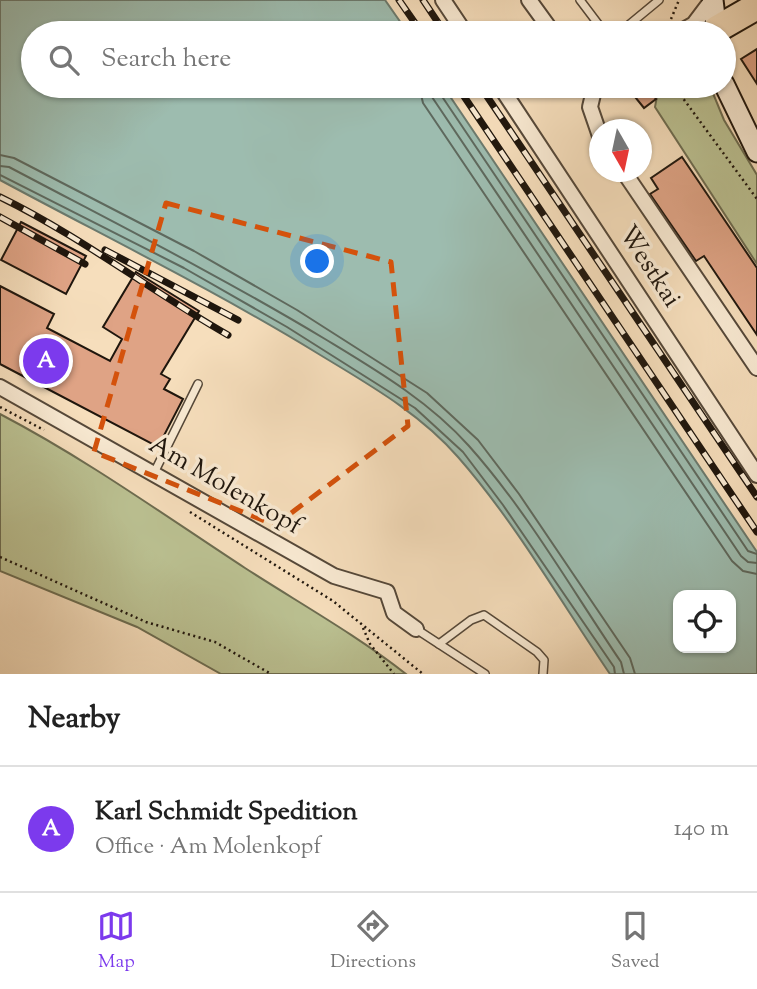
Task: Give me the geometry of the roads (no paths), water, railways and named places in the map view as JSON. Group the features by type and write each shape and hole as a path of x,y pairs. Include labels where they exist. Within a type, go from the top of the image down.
{"highway":[{"path":"732,21 757,6"}],"street":[{"path":"443,0 457,21"},
{"path":"529,0 544,21"},
{"path":"696,21 712,0"},
{"path":"712,0 713,21"},
{"path":"722,21 738,0"},
{"name":"Westkai","path":"508,98 757,475"},
{"path":"592,98 590,107 594,119"},
{"path":"731,98 757,152"},
{"name":"Westkai","path":"631,182 757,368"},
{"name":"Am Molenkopf","path":"0,387 334,576 387,592 394,613 416,629"}],"lane":[{"path":"580,0 596,21"},
{"path":"634,21 659,0"},
{"path":"154,473 198,384"},
{"path":"439,644 471,620 484,615 537,652 544,660 543,674"},
{"path":"416,629 485,674"}],"water":[{"path":"0,0 385,0 400,21 21,21 21,98 451,98 757,552 757,674 610,674 499,508 443,441 409,412 373,387 278,330 0,180"}],"railway":[{"path":"399,0 414,21"},
{"path":"423,0 437,21"},
{"path":"465,98 757,532"},
{"path":"488,98 757,497"},
{"path":"0,197 59,229 228,335"},
{"path":"0,217 85,264"},
{"path":"105,250 238,320"}],"place":[{"name":"Karl Schmidt Spedition","path":"46,361"}]}
